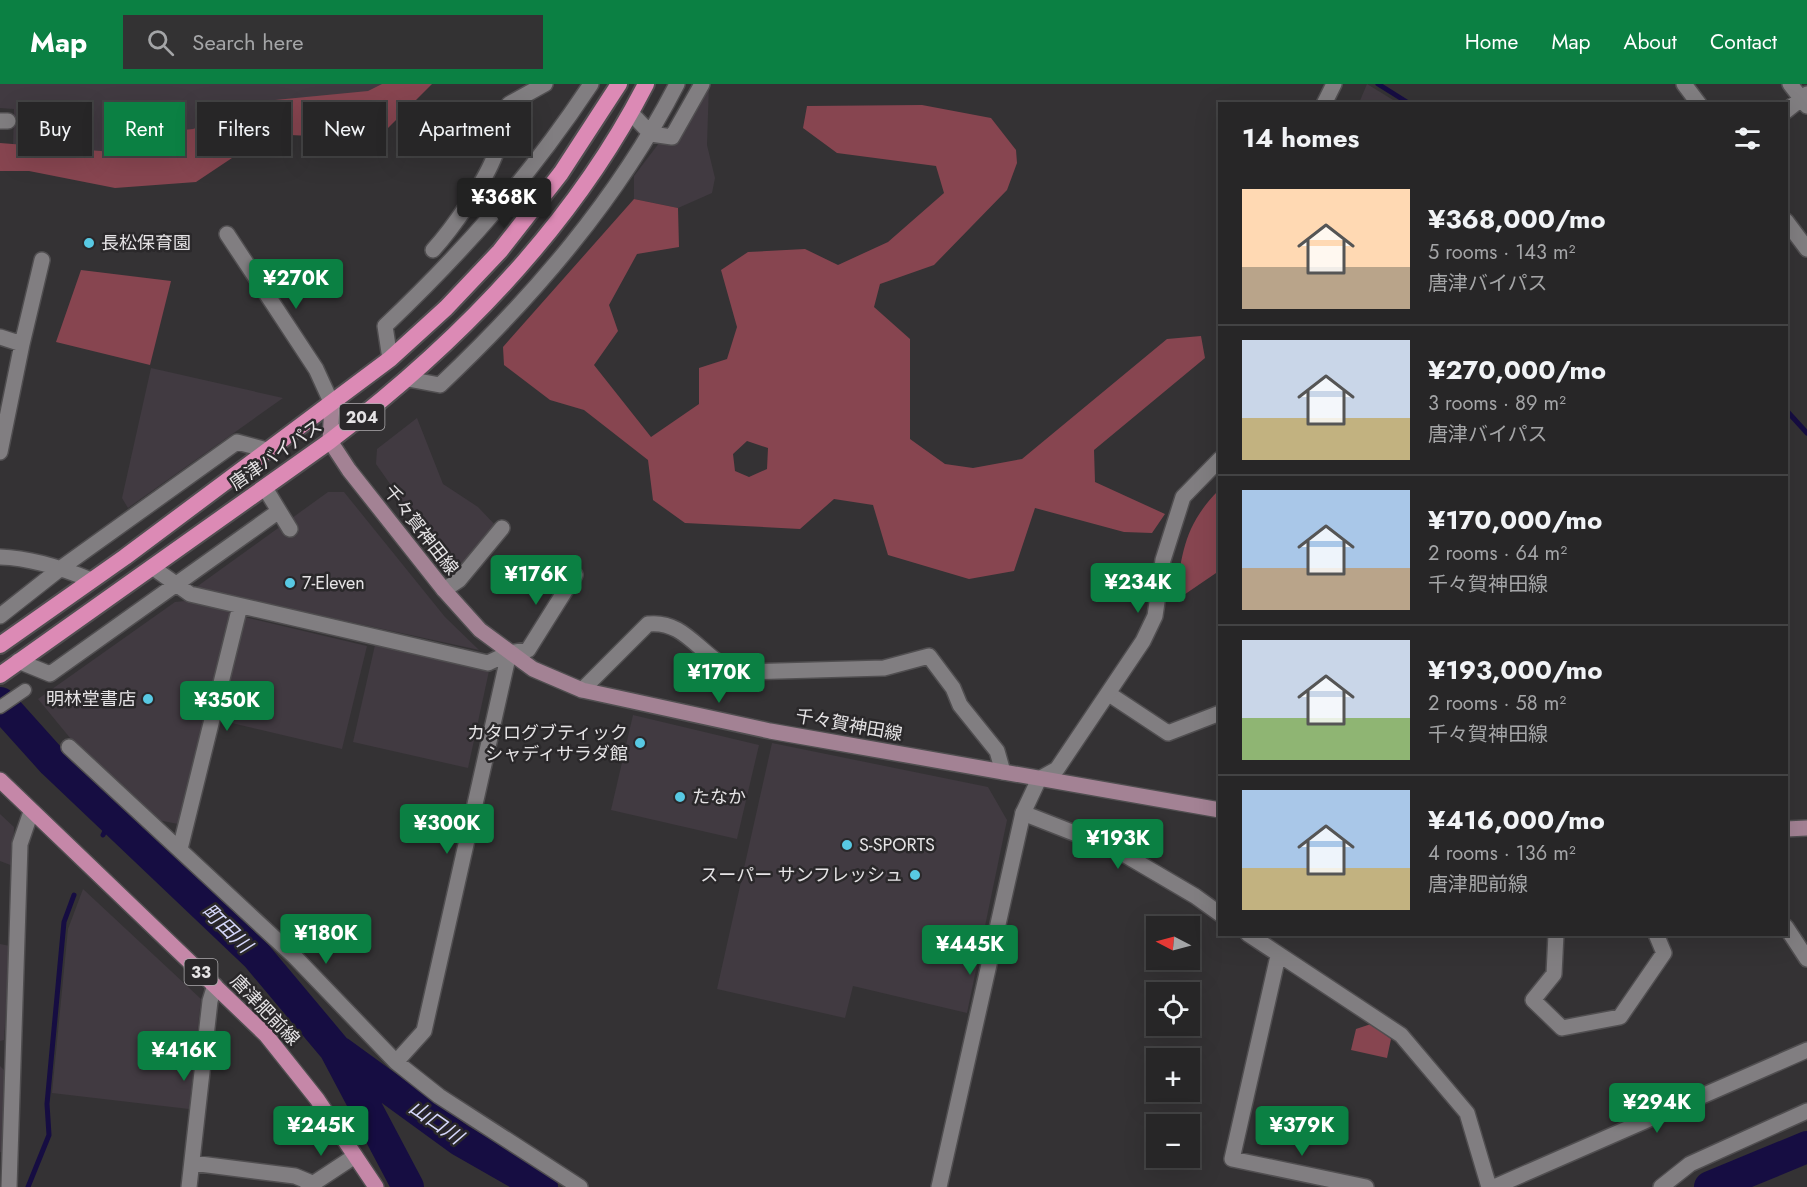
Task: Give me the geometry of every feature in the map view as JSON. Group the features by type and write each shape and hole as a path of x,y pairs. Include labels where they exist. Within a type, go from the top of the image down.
{"highway":[{"name":"唐津バイパス","path":"2,639 91,580 390,359 446,308 500,251 561,174 619,84"},
{"name":"唐津バイパス","path":"2,673 330,441 408,379 456,335 513,274 575,196 631,113 646,84"}],"main road":[{"path":"330,441 332,404"},
{"name":"千々賀神田線","path":"330,441 349,470 444,590 480,630 533,669 582,690 770,731 1218,810"},
{"name":"唐津肥前線","path":"0,780 266,1035 317,1099 376,1187"},
{"path":"1788,829 1807,828"}],"street":[{"path":"433,250 444,238 487,170 495,154 509,104 545,84"},
{"path":"390,359 385,326 486,225 551,144 591,84"},
{"path":"408,379 440,385 474,352 559,260 602,206 651,134 677,84"},
{"path":"631,113 651,134 672,137 702,84"},
{"path":"1325,102 1334,84"},
{"path":"1684,84 1698,102"},
{"path":"1788,110 1805,100 1790,84"},
{"path":"1788,224 1807,249"},
{"path":"226,234 316,369 332,404"},
{"path":"0,452 42,260"},
{"path":"0,337 22,344"},
{"path":"0,616 61,568 237,442 267,450"},
{"path":"939,1187 1023,813 1039,779 1057,769 1109,694 1155,616 1163,560 1183,496 1218,461"},
{"path":"265,488 290,529"},
{"path":"18,661 50,674 279,511"},
{"path":"444,590 459,580 502,528"},
{"path":"0,557 16,557 61,568 91,580"},
{"path":"152,567 174,585 190,594 488,663 509,653 528,650 575,575"},
{"path":"180,849 240,606"},
{"path":"582,690 648,624 663,622 683,633 732,670 884,668 929,656 953,688 960,705 997,751 1003,772"},
{"path":"396,1062 424,1031 509,653"},
{"path":"0,707 25,690"},
{"path":"1109,694 1168,733 1218,714"},
{"path":"69,747 295,957 396,1062 440,1096 580,1187"},
{"path":"9,1187 6,1056 20,844 31,812"},
{"path":"1023,813 1114,849 1195,896 1218,913"},
{"path":"1788,930 1807,959"},
{"path":"1251,936 1401,1035 1467,1113 1489,1187"},
{"path":"1556,936 1554,974 1533,1000 1562,1028 1620,1017 1664,953 1657,936"},
{"path":"1278,956 1232,1159 1366,1187"},
{"path":"189,1187 210,1001 215,985"},
{"path":"1494,1187 1807,1050"},
{"path":"1661,1187 1690,1164 1807,1111"},
{"path":"192,1163 295,1176 310,1185 355,1156"}],"shaded area":[{"path":"0,84 417,84 349,102 303,102 303,114 291,117 291,102 197,102 197,142 185,146 185,102 104,102 104,156 146,156 138,158 92,155 92,102 18,102 18,151 13,151 14,109 0,108"},
{"path":"382,84 432,84 414,102 398,102 398,118 386,130 386,102 303,102 303,136 291,135 291,102 269,102 275,100 368,91"},
{"path":"692,84 709,84 707,145 715,178 712,193 678,208 634,199 634,176 672,126"},
{"path":"1367,84 1396,102 1359,102"},
{"path":"922,105 991,118 1016,150 1017,163 1007,190 934,265 880,284 874,307 910,339 910,439 945,464 973,468 1022,459 1167,339 1201,336 1205,358 1094,450 1095,482 1165,514 1152,533 1124,532 1035,508 1014,571 969,579 888,555 873,505 834,499 800,529 685,523 653,500 648,460 584,410 550,400 504,365 503,347 634,199 678,208 679,247 637,254 609,305 618,331 594,365 651,437 699,404 699,368 727,359 737,327 721,270 748,252 805,249 838,265 888,242 944,193 936,166 837,153 803,128 807,106","holes":["747,441 768,448 767,469 749,477 735,471 733,454"]},
{"path":"197,128 197,156 235,156 196,182 115,188 29,171 0,171 0,143 18,144 18,156 92,156 92,150 104,151 104,156 185,156 185,130"},
{"path":"81,270 171,281 150,365 56,342"},
{"path":"151,368 283,398 128,508 122,498"},
{"path":"417,418 443,484 478,507 499,529 457,579 376,464 377,449"},
{"path":"1218,491 1218,572 1175,601 1187,541 1198,515"},
{"path":"328,492 344,492 445,617 479,650 195,588"},
{"path":"185,601 233,612 183,825 158,820 75,744 38,699 175,602"},
{"path":"244,617 367,646 342,749 219,720"},
{"path":"375,645 489,671 468,768 353,742"},
{"path":"633,715 759,745 737,839 611,810"},
{"path":"772,743 988,787 1007,820 967,1013 853,986 845,1018 717,989"},
{"path":"0,814 14,827 13,866 0,861"},
{"path":"83,889 201,999 189,1109 52,1093 68,929"},
{"path":"0,944 10,946 4,1040 0,1041"},
{"path":"1371,1024 1391,1039 1387,1058 1351,1050 1356,1029"},
{"path":"0,1066 5,1071 4,1153 0,1152"}],"waterway":[{"path":"1378,84 1407,102"},
{"path":"1788,412 1807,433"},
{"name":"町田川","path":"0,703 53,762 257,956 335,1049 408,1187"},
{"path":"103,835 112,817"},
{"path":"28,1187 49,1135 47,1104 64,922 74,895"},
{"name":"山口川","path":"339,1052 460,1140 542,1187"},
{"name":"山口川","path":"1710,1187 1807,1147"}],"place":[{"name":"長松保育園","path":"89,243"},
{"name":"7-Eleven","path":"290,583"},
{"name":"明林堂書店","path":"148,699"},
{"name":"カタログブティック シャディサラダ館","path":"640,743"},
{"name":"たなか","path":"680,797"},
{"name":"S-SPORTS","path":"847,845"},
{"name":"スーパー サンフレッシュ","path":"915,875"}]}
